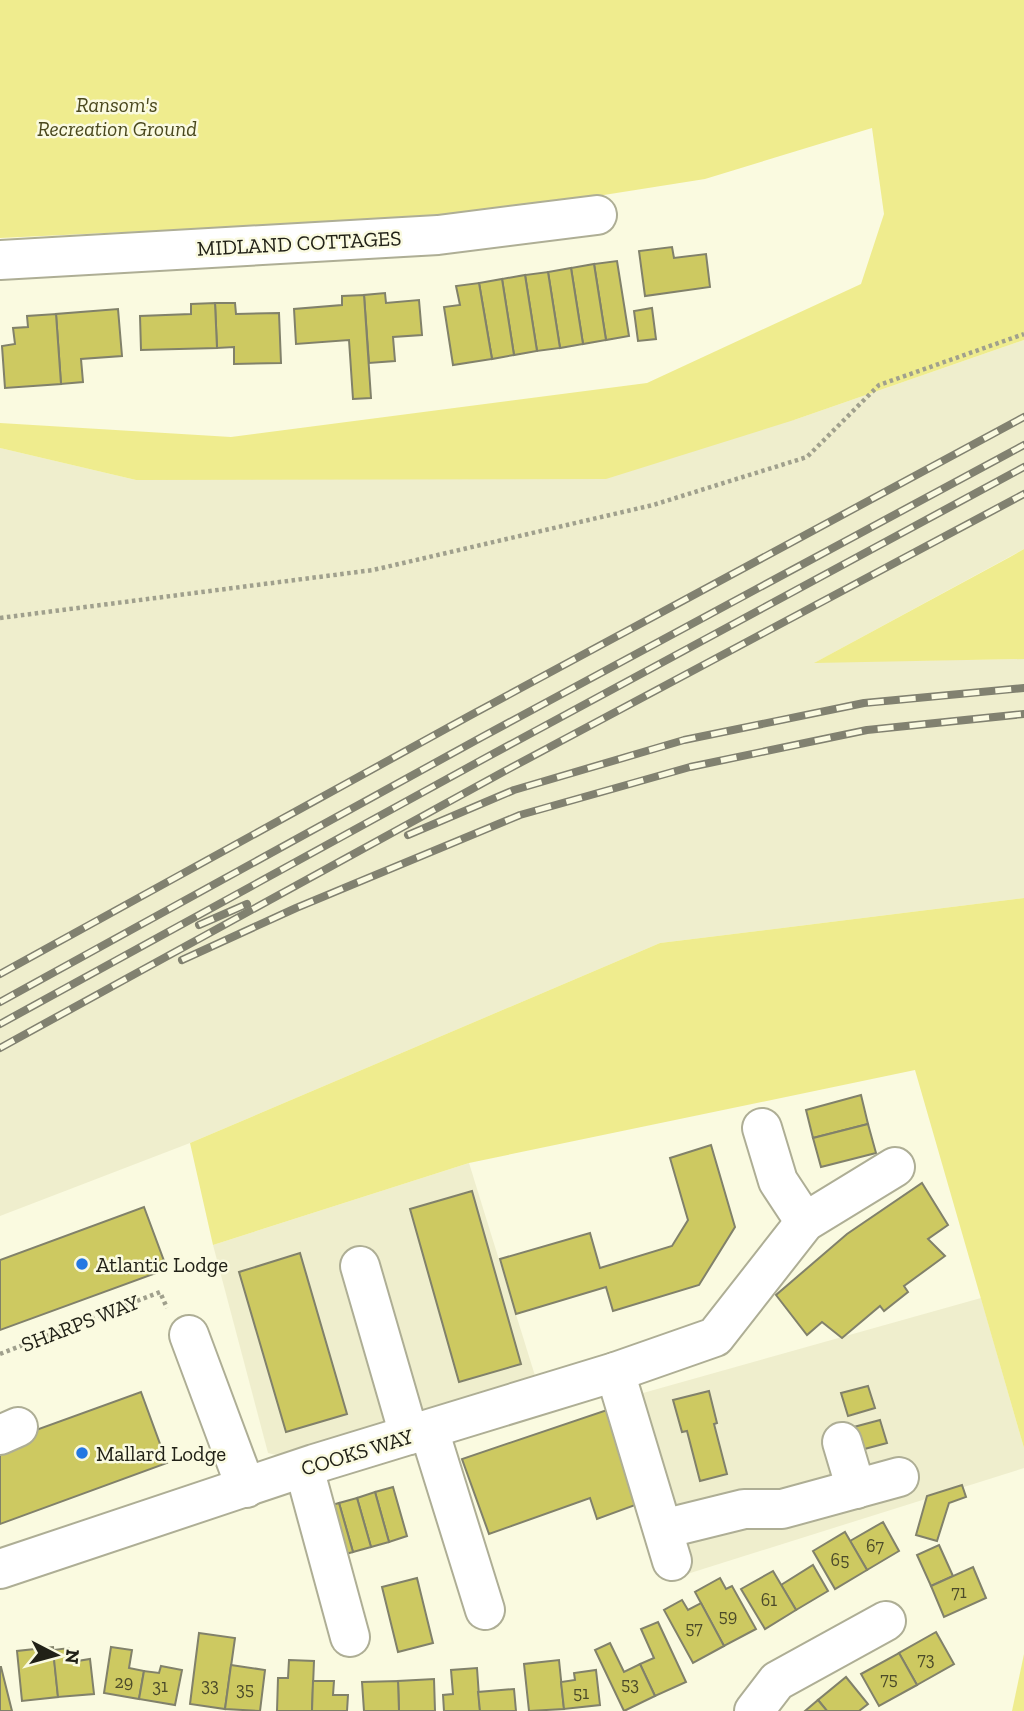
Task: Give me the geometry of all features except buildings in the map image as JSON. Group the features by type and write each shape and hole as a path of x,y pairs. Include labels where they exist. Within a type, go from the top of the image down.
{"street":[{"name":"MIDLAND COTTAGES","path":"0,260 438,235 597,215"},
{"path":"762,1128 778,1181 805,1222 895,1167"},
{"name":"COOKS WAY","path":"0,1569 304,1468 615,1372 715,1337 805,1222"},
{"path":"360,1266 485,1610"},
{"path":"189,1335 246,1488"},
{"path":"615,1372 668,1545 744,1509 782,1509 899,1477"},
{"path":"842,1442 856,1489"},
{"path":"304,1468 350,1637"},
{"path":"754,1711 777,1681 886,1621"}],"path":[{"path":"0,618 373,570 653,505 807,457 879,385 1024,334"},
{"name":"SHARPS WAY","path":"0,1354 160,1292"}],"shaded area":[{"path":"1024,340 1024,549 816,662 1024,659 1024,898 660,943 190,1143 0,1216 0,448 136,480 794,420"},
{"path":"469,1163 541,1395 314,1464 268,1453 213,1245"},
{"path":"981,1298 1024,1448 1024,1468 665,1581 611,1402"}],"green space":[{"name":"Ransom's Recreation Ground","path":"0,0 1024,0 1024,340 794,420 606,479 136,480 0,448 0,423 231,437 647,383 861,284 884,214 872,128 705,179 509,210 0,238"},
{"path":"1024,549 1024,659 814,663 1010,557"},
{"path":"1024,898 1024,1448 915,1070 469,1163 213,1245 190,1143 660,943"},
{"path":"1024,1654 1024,1711 1012,1711"}],"railway":[{"path":"0,974 471,715 1024,417"},
{"path":"0,1002 482,737 1024,445"},
{"path":"0,1024 1024,467"},
{"path":"0,1048 503,772 1024,494"},
{"path":"408,835 514,790 684,740 864,703 1024,688"},
{"path":"182,960 296,908 520,815 690,767 867,730 1024,714"},
{"path":"199,925 247,904"}],"place":[{"name":"Atlantic Lodge","path":"82,1264"},
{"name":"Mallard Lodge","path":"82,1453"}]}
